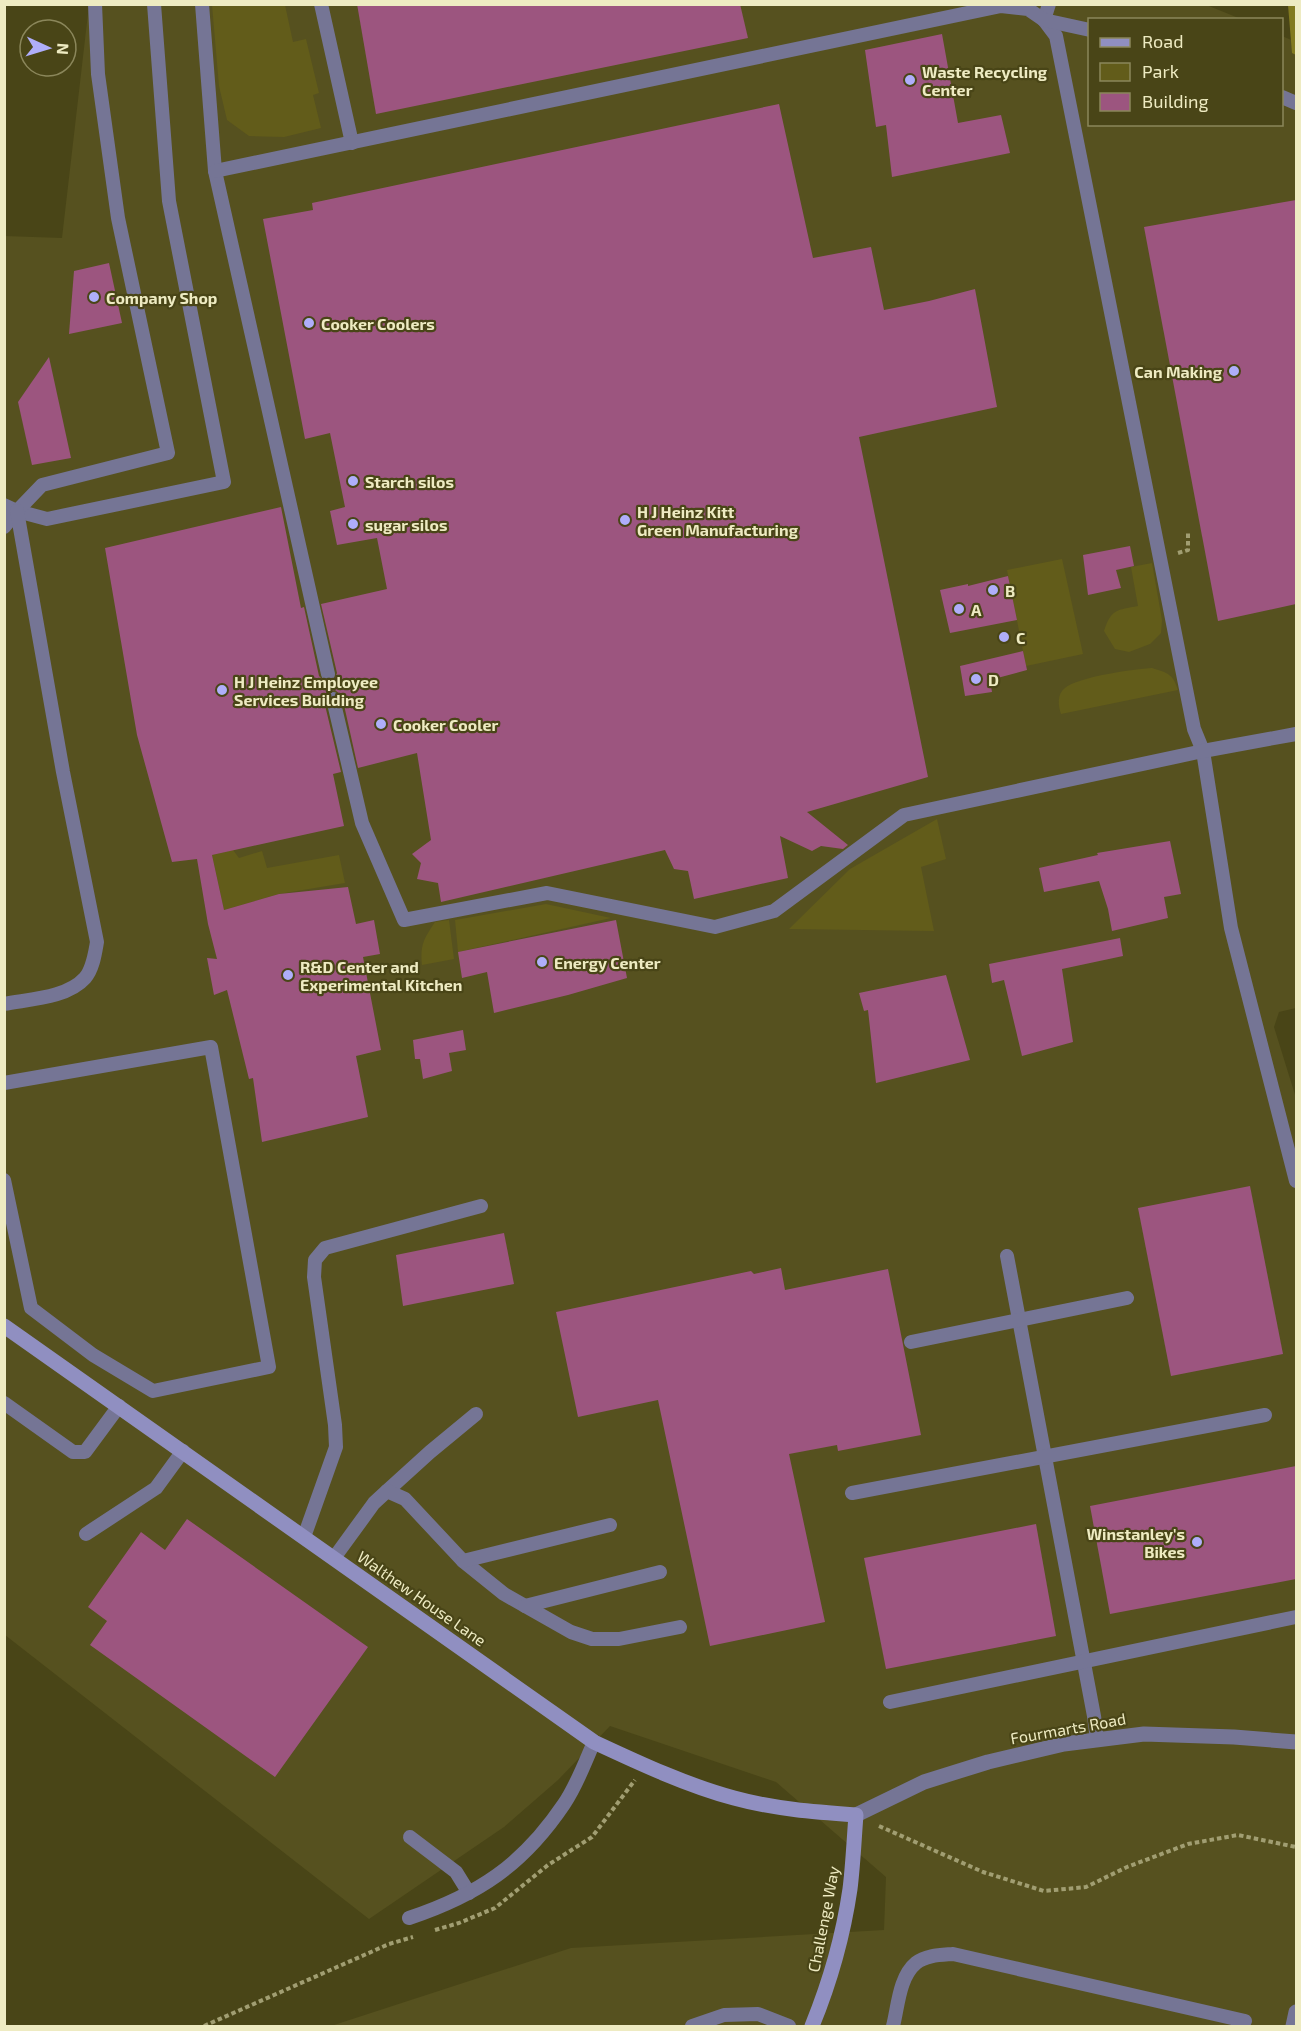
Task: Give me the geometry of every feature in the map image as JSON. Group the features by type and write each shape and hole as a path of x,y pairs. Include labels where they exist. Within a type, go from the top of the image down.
{"street":[{"name":"Walthew House Lane","path":"4,1326 594,1742 645,1766 734,1798 790,1810 856,1815"},
{"name":"Fourmarts Road","path":"856,1815 924,1782 988,1762 1064,1744 1144,1734 1296,1742"},
{"name":"Challenge Way","path":"812,2026 828,1987 840,1938 850,1889 856,1815"},
{"path":"1293,2026 1296,2012"}],"lane":[{"path":"4,527 11,508 42,485 168,453 118,218 98,74 95,4"},
{"path":"11,508 47,519 224,482 168,201 154,4"},
{"path":"202,4 214,171 328,674"},
{"path":"321,4 352,143"},
{"path":"1044,20 1049,4"},
{"path":"214,171 1001,6 1028,9 1044,20 1056,36 1194,729 1203,751 1231,928 1296,1181"},
{"path":"1044,20 1088,30"},
{"path":"4,1004 72,989 86,977 97,942 11,508"},
{"path":"333,699 362,823 404,920 547,893 715,927 774,911 904,815 1203,751 1296,734"},
{"path":"4,1083 211,1047 269,1368 153,1391 93,1355 31,1308 4,1180"},
{"path":"304,1537 336,1447 335,1425 314,1277 315,1260 325,1248 481,1206"},
{"path":"1007,1256 1097,1739"},
{"path":"911,1342 1127,1298"},
{"path":"4,1403 73,1452 84,1452 119,1406"},
{"path":"333,1558 374,1503 476,1414"},
{"path":"852,1493 1265,1415"},
{"path":"86,1534 156,1488 183,1451"},
{"path":"387,1491 405,1499 463,1561 504,1594 571,1632 592,1639 619,1639 680,1626"},
{"path":"463,1561 610,1525"},
{"path":"525,1606 660,1572"},
{"path":"890,1702 1296,1617"},
{"path":"409,1918 444,1906 469,1893 505,1870 532,1847 566,1802 594,1742"},
{"path":"410,1838 456,1872 469,1893"},
{"path":"893,2026 903,1982 916,1964 933,1956 953,1954 1245,2020"},
{"path":"692,2026 724,2015 758,2014 789,2026"}],"path":[{"path":"1177,553 1188,550 1188,533"},
{"path":"856,1815 983,1872 1044,1891 1086,1887 1188,1844 1239,1835 1296,1847"}],"shaded area":[{"path":"1204,4 1239,18 1088,18 1088,126 1283,126 1283,36 1296,42 1296,1008 1279,1012 1274,1027 1296,1098 1296,2026 331,2026 571,1948 884,1930 886,1877 776,1782 610,1726 558,1780 504,1827 369,1919 5,1635 4,236 62,238 89,5"},
{"path":"1288,5 1296,5 1296,55 1292,53"}],"green space":[{"path":"212,5 285,5 293,42 306,39 319,93 313,95 321,128 284,137 249,136 227,120 219,86"},
{"path":"1062,559 1083,654 1026,666 1007,570"},
{"path":"1152,563 1162,620 1161,633 1150,644 1129,652 1115,649 1104,631 1109,618 1120,610 1138,606 1131,567"},
{"path":"1152,668 1169,675 1178,690 1061,714 1059,696 1062,690 1071,684 1107,674"},
{"path":"937,819 946,859 921,867 934,931 789,929 850,869"},
{"path":"233,850 239,858 262,851 267,868 339,855 345,883 279,894 224,910 212,855"},
{"path":"546,904 611,918 458,952 455,920"},
{"path":"449,920 454,959 422,965 422,947 428,933 435,922"}],"building":[{"path":"357,4 740,4 748,38 376,114"},
{"path":"942,34 958,123 1001,115 1010,153 892,177 886,125 876,127 865,50"},
{"name":"H J Heinz Kitt Green Manufacturing","path":"779,104 813,258 871,247 884,310 975,289 997,407 859,437 928,777 807,812 848,845 843,849 821,846 812,851 780,836 788,878 694,899 688,871 674,869 665,850 441,902 438,883 417,879 421,863 412,854 431,840 417,753 358,768 342,696 335,690 327,692 324,701 341,772 333,774 344,826 212,855 224,910 279,894 348,887 356,924 374,920 380,954 363,957 381,1050 356,1056 368,1117 262,1142 253,1078 249,1079 227,990 214,995 207,958 217,959 208,924 197,859 172,862 137,735 105,548 281,507 301,608 304,607 319,676 326,683 334,681 337,673 321,604 387,589 377,538 337,545 330,511 345,507 330,433 305,439 263,219 313,210 312,203"},
{"name":"Can Making","path":"1296,200 1296,604 1218,621 1144,227"},
{"name":"Company Shop","path":"109,263 122,323 69,334 74,271"},
{"path":"49,357 71,458 32,465 18,402"},
{"path":"1130,546 1134,566 1116,570 1121,588 1088,595 1083,555"},
{"path":"1008,576 1017,620 950,633 940,590"},
{"path":"1023,651 1027,670 990,680 992,692 965,696 960,666"},
{"path":"1170,841 1181,894 1164,897 1168,918 1112,931 1099,881 1044,892 1039,868 1098,855 1097,853"},
{"name":"Energy Center","path":"616,920 627,978 494,1013 487,972 462,978 458,952"},
{"path":"1120,938 1123,956 1062,969 1073,1042 1022,1056 1004,980 992,983 989,964"},
{"path":"946,975 970,1060 876,1083 868,1010 864,1011 859,993"},
{"path":"463,1030 466,1050 449,1053 452,1071 423,1079 420,1059 415,1059 413,1040"},
{"path":"1250,1186 1283,1354 1171,1376 1138,1208"},
{"path":"504,1233 514,1284 403,1306 396,1255"},
{"path":"781,1268 785,1290 888,1269 921,1435 838,1451 837,1445 789,1454 825,1622 710,1646 658,1400 578,1417 556,1312 751,1271 754,1274"},
{"name":"Winstanley's Bikes","path":"1296,1466 1296,1579 1110,1614 1090,1506"},
{"path":"187,1519 368,1647 275,1777 90,1645 107,1621 88,1607 141,1532 165,1550"},
{"path":"1036,1524 1056,1636 886,1669 864,1558"}],"place":[{"name":"Waste Recycling Center","path":"910,80"},
{"name":"Company Shop","path":"94,297"},
{"name":"Cooker Coolers","path":"309,323"},
{"name":"Can Making","path":"1234,371"},
{"name":"Starch silos","path":"353,481"},
{"name":"H J Heinz Kitt Green Manufacturing","path":"625,520"},
{"name":"sugar silos","path":"353,524"},
{"name":"B","path":"993,590"},
{"name":"A","path":"959,609"},
{"name":"C","path":"1004,637"},
{"name":"D","path":"976,679"},
{"name":"H J Heinz Employee Services Building","path":"222,690"},
{"name":"Cooker Cooler","path":"381,724"},
{"name":"Energy Center","path":"542,962"},
{"name":"R&D Center and Experimental Kitchen","path":"288,975"},
{"name":"Winstanley's Bikes","path":"1197,1542"}]}
